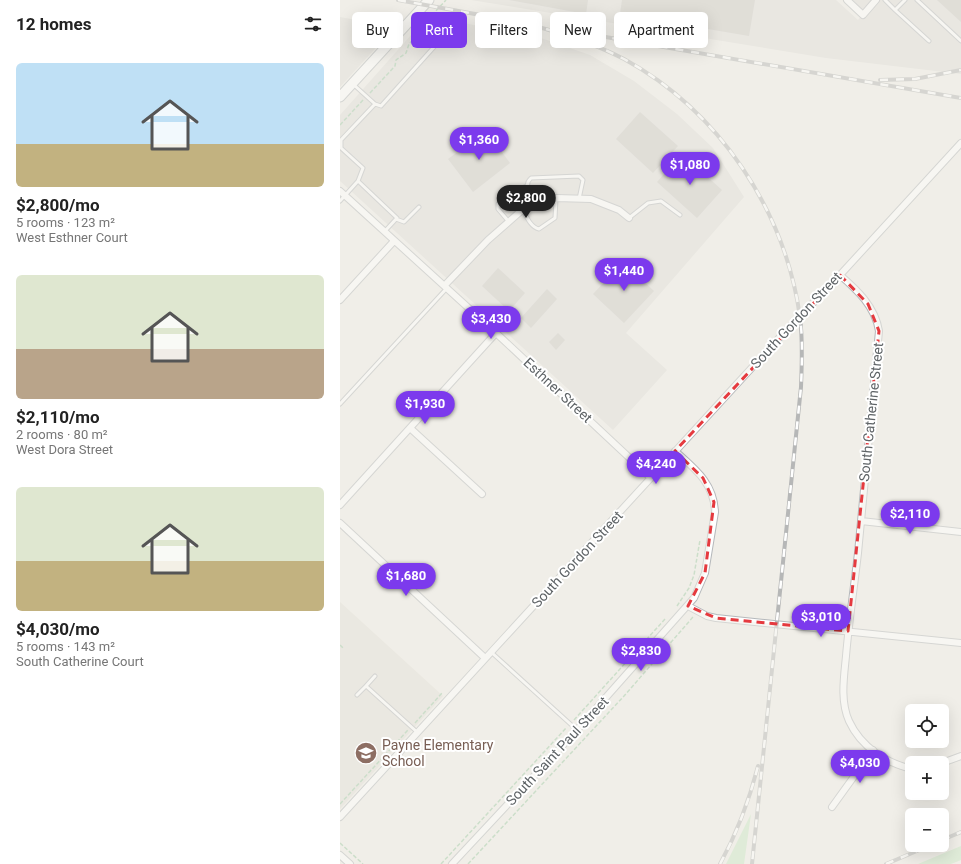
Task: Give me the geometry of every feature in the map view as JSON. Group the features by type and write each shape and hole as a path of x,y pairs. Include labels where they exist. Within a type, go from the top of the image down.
{"main road":[{"path":"340,97 430,0"}],"street":[{"path":"847,0 863,15 876,0"},
{"name":"South Gordon Street","path":"340,817 780,337 961,143"},
{"name":"Esthner Street","path":"340,191 496,332 651,478"},
{"path":"446,286 488,240 523,210 556,198 591,199 619,210 629,218"},
{"path":"340,300 394,241"},
{"name":"South Catherine Street","path":"840,274 868,304 878,322 879,331 861,521 848,631 844,688 845,705 849,721 856,734 865,744 885,760 905,767"},
{"path":"340,505 496,332"},
{"path":"410,428 482,494"},
{"name":"South Saint Paul Street","path":"452,864 577,730 688,606 700,586 705,573 715,512 714,502 708,486 703,478 675,451"},
{"path":"861,521 961,532"},
{"path":"340,523 485,658"},
{"path":"688,606 707,616 716,618 961,643"},
{"path":"832,807 873,750"},
{"path":"949,760 961,756"},
{"path":"340,855 350,864"}],"lane":[{"path":"885,0 930,41"},
{"path":"896,10 905,0"},
{"path":"917,0 961,41"},
{"path":"352,84 375,104 381,106 432,48"},
{"path":"340,201 358,181 362,168 341,148 342,140 375,104"},
{"path":"509,222 498,209 498,204 526,186 527,182 531,178 579,176 583,180 579,199"},
{"path":"358,181 397,218 396,219 404,222 419,207"},
{"path":"526,186 538,205"},
{"path":"523,210 532,225 539,229 555,218 556,198"},
{"path":"629,218 648,203 661,201 680,215"},
{"path":"384,232 396,219"},
{"path":"340,404 446,286"},
{"path":"491,652 577,730"},
{"path":"357,695 375,676"},
{"path":"366,686 417,732"}],"path":[{"path":"340,125 395,66 396,60 406,52 409,44 429,23 432,15 446,0"},
{"path":"677,605 689,588 694,575 700,540"},
{"path":"441,864 666,617"},
{"path":"468,864 624,696 694,617"},
{"path":"340,645 344,649"},
{"path":"340,804 442,693"},
{"path":"340,843 363,864"}],"highlighted area":[{"path":"840,275 868,304 879,331 848,631 716,618 688,606 705,573 714,502 703,478 675,451"}],"shaded area":[{"path":"471,0 836,0 858,20 862,15 846,0 961,0 961,74 826,58 708,39 708,12 614,12 614,23 606,22 606,12 550,13"},
{"path":"340,17 352,19 352,48 376,48 340,87"},
{"path":"467,24 475,25 475,48 542,48 542,38 550,41 550,48 570,48 590,55 634,81 677,114 713,148 744,197 626,333 667,370 613,430 340,181 340,115 400,48 403,48 403,44 411,35 411,48 467,48"},
{"name":"Payne Elementary School","path":"340,602 443,696 340,809"}],"green space":[{"path":"751,814 744,864 726,864"},
{"path":"961,846 961,860 951,864 918,864 949,852"}],"building":[{"path":"509,0 588,0 586,12 575,12"},
{"path":"622,0 755,0 749,36 708,29 708,12 620,12"},
{"path":"937,0 961,0 961,22"},
{"path":"640,112 678,146 653,173 616,139"},
{"path":"486,131 510,163 473,192 448,159"},
{"path":"682,154 722,190 697,218 657,182"},
{"path":"623,262 654,291 624,323 593,294"},
{"path":"498,268 525,293 509,311 482,286"},
{"path":"547,289 557,299 531,328 521,318"},
{"path":"558,333 565,340 556,350 549,342"}],"railway":[{"path":"398,0 475,14"},
{"path":"542,28 598,47 624,59 658,81 689,106 717,135 742,167 763,202 780,239 792,277 801,326 801,387 752,864"},
{"path":"606,37 961,98"},
{"path":"880,80 915,79 961,70"},
{"path":"720,864 732,841 742,816 751,792 758,766"},
{"path":"949,837 961,832"},
{"path":"886,864 914,852"}],"place":[{"name":"Payne Elementary School","path":"366,753"}]}
